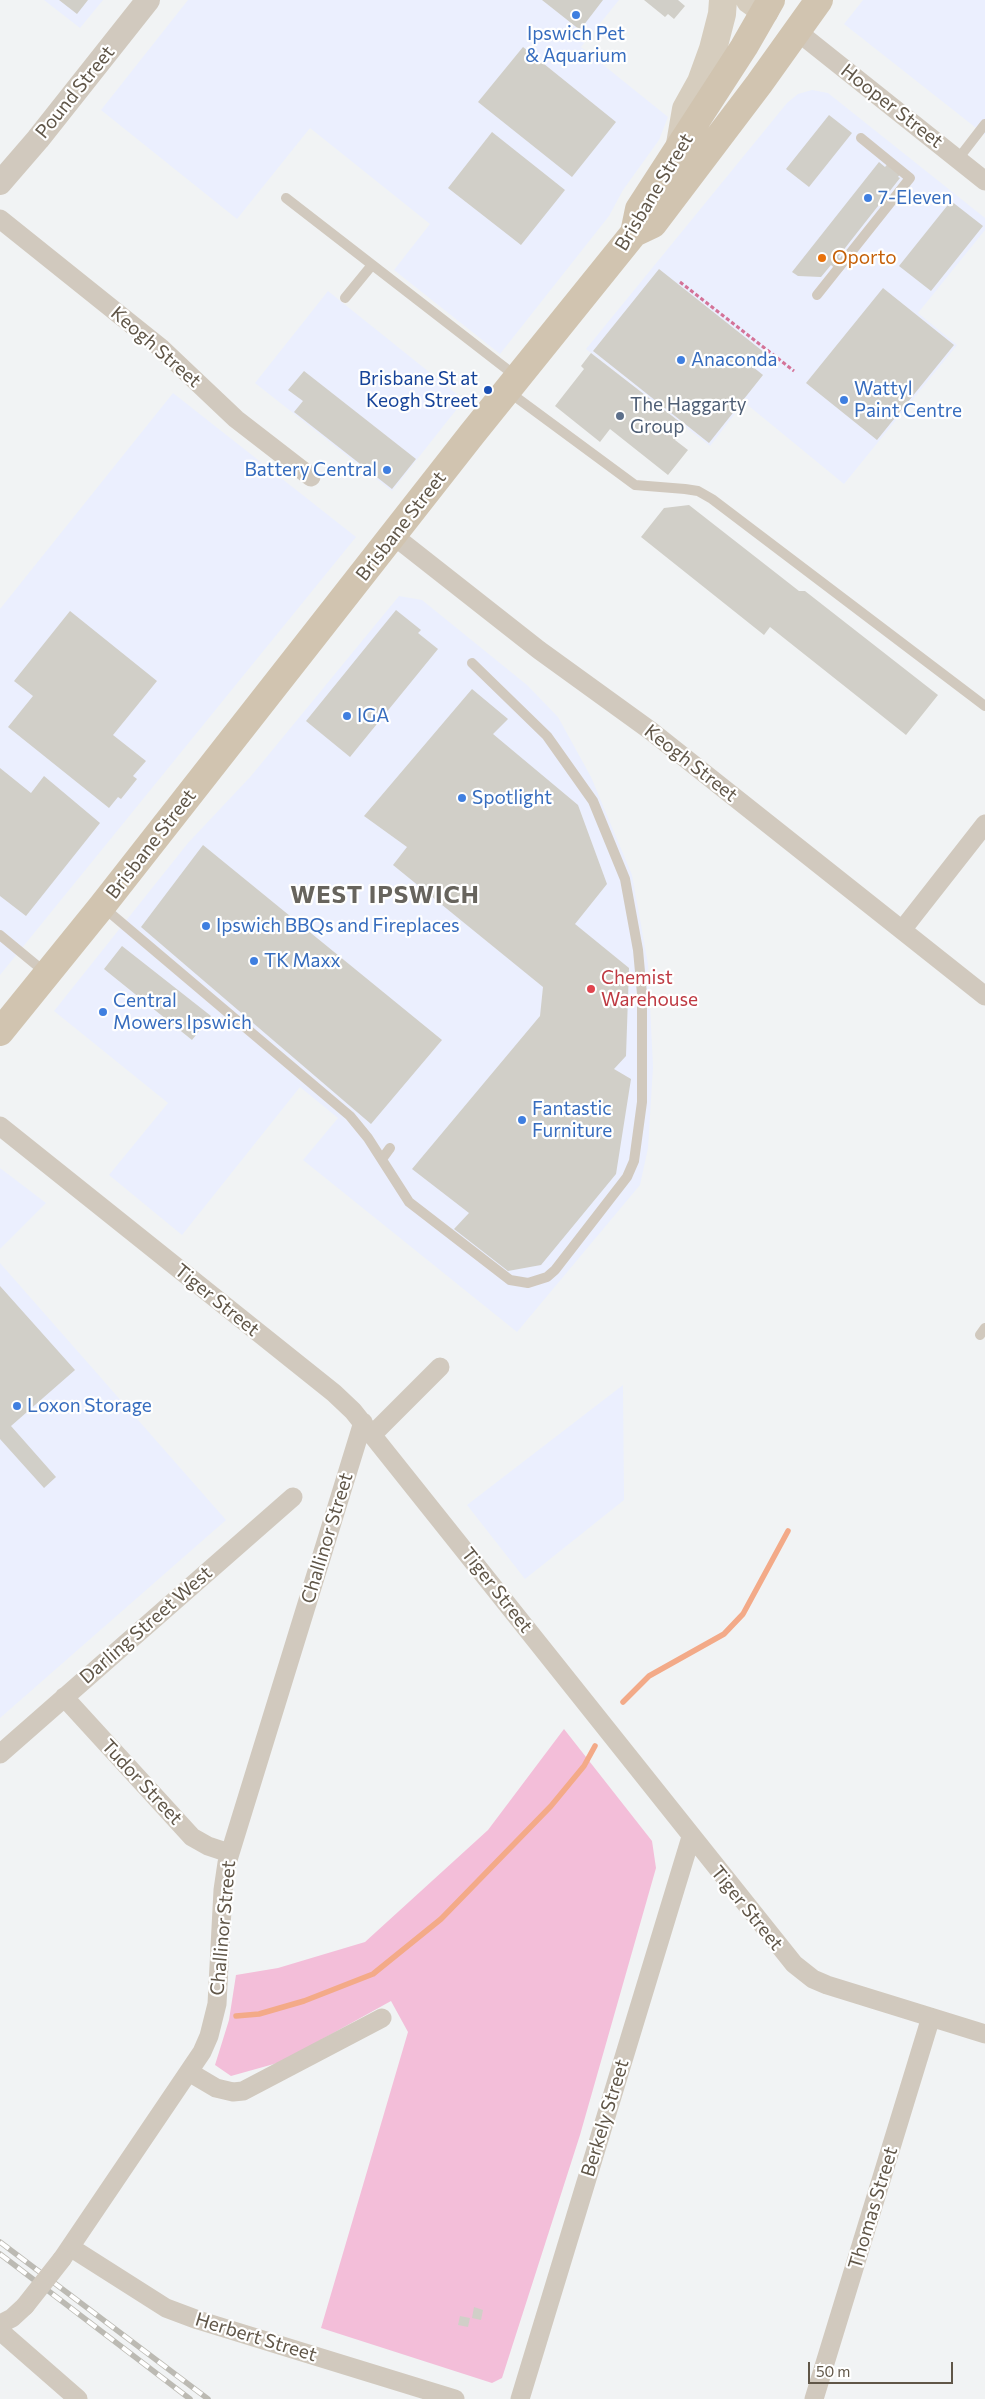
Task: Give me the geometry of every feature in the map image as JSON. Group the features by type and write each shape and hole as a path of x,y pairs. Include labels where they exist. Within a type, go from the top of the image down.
{"main road":[{"path":"678,151 686,109 701,82 713,49 722,14 723,0"},
{"path":"634,233 653,224 798,32 819,0"},
{"name":"Brisbane Street","path":"0,1032 102,906 147,846 394,536 512,384 634,233 639,209 678,151 766,3"},
{"name":"Hooper Street","path":"766,3 798,32"}],"street":[{"name":"Pound Street","path":"0,183 148,0"},
{"name":"Hooper Street","path":"798,32 985,181"},
{"name":"Keogh Street","path":"0,219 161,348 236,419 311,477"},
{"name":"Keogh Street","path":"394,536 539,650 651,731 985,996"},
{"path":"902,930 985,824"},
{"name":"Tiger Street","path":"0,1126 334,1393 368,1428 690,1837 782,1952 800,1970 827,1985 985,2034"},
{"path":"368,1428 440,1367"},
{"name":"Challinor Street","path":"0,2324 12,2318 25,2306 66,2253 189,2072 205,2044 215,2015 223,1890 229,1853 368,1428"},
{"name":"Darling Street West","path":"0,1754 293,1497"},
{"name":"Tudor Street","path":"64,1697 192,1837 208,1846 229,1853"},
{"name":"Berkely Street","path":"520,2399 690,1837"},
{"name":"Thomas Street","path":"814,2399 931,2017"},
{"path":"189,2072 216,2088 233,2092 244,2091 254,2088 382,2018"},
{"name":"Herbert Street","path":"66,2253 166,2308 198,2320 455,2399"},
{"path":"0,2331 78,2399"}],"lane":[{"path":"958,159 985,124"},
{"path":"817,295 910,178 861,138"},
{"path":"286,198 372,265 635,485 698,491 712,499 985,706"},
{"path":"345,298 372,265"},
{"path":"102,906 350,1116 382,1159 409,1202 501,1275 510,1280 528,1284 547,1277 555,1270 627,1177 634,1161 642,1102 642,994 638,950 625,878 593,801 547,736 472,663"},
{"path":"0,935 46,973"},
{"path":"382,1159 390,1148"}],"path":[{"path":"680,282 794,371"}],"shaded area":[{"path":"44,0 103,0 80,28"},
{"path":"188,0 619,0 581,47 668,117 659,140 623,190 609,216 500,354 394,270 430,224 310,128 237,219 101,110"},
{"path":"863,0 985,0 985,135 844,24"},
{"path":"812,90 828,93 985,218 985,230 918,313 957,345 844,484 744,402 710,446 586,349 787,103 798,94"},
{"path":"328,291 464,400 392,491 255,383"},
{"path":"173,393 356,537 0,975 0,609"},
{"path":"399,596 422,600 527,685 558,717 591,777 632,875 648,964 653,1067 648,1148 640,1185 517,1332 303,1160 338,1118 300,1087 182,1235 109,1175 168,1103 54,1011 188,843 251,776"},
{"path":"0,1168 46,1203 0,1249"},
{"path":"0,1263 226,1520 0,1718"},
{"path":"623,1385 624,1500 525,1579 467,1505"},
{"path":"564,1729 652,1841 656,1868 580,2135 502,2378 492,2383 321,2328 408,2032 391,2001 281,2062 231,2076 215,2065 229,2020 236,1975 278,1968 365,1942 488,1830"}],"building":[{"path":"59,0 88,0 77,14"},
{"name":"Ipswich Pet & Aquarium","path":"542,0 603,0 580,30"},
{"path":"644,0 678,0 685,6 674,19 668,14 665,17"},
{"path":"523,47 616,122 572,177 478,102"},
{"path":"829,115 852,133 809,187 786,169"},
{"path":"492,132 565,190 521,245 448,188"},
{"path":"892,159 904,169 898,177 900,178 838,257 847,265 840,273 831,265 821,277 798,276 792,272 879,162 885,167"},
{"path":"951,201 983,226 931,291 899,266"},
{"name":"Anaconda","path":"659,269 765,353 753,367 763,375 709,443 593,351"},
{"path":"883,288 954,345 877,440 806,383"},
{"name":"The Haggarty Group","path":"591,353 685,426 675,440 688,450 668,475 610,429 600,442 555,406 584,369 581,366"},
{"path":"304,371 416,459 392,489 294,412 303,401 288,390"},
{"path":"689,505 799,591 805,591 938,695 906,735 770,627 764,635 641,537 664,508"},
{"path":"396,610 421,630 418,633 438,649 350,757 306,721"},
{"path":"70,611 157,681 113,735 146,761 133,776 137,779 121,799 118,797 109,808 8,727 33,696 14,681"},
{"path":"472,689 508,719 493,734 578,805 607,884 575,924 629,968 626,1056 614,1069 631,1079 616,1174 541,1265 508,1271 454,1229 469,1213 412,1169 540,1016 543,987 393,865 407,847 364,816"},
{"path":"0,768 31,793 44,776 100,823 26,916 0,896"},
{"path":"203,845 442,1040 371,1124 141,927"},
{"path":"122,946 211,1016 192,1040 104,969"},
{"name":"Loxon Storage","path":"0,1286 75,1370 11,1426 56,1477 44,1488 0,1439"},
{"path":"474,2307 483,2310 481,2320 472,2318"},
{"path":"460,2316 470,2318 468,2327 458,2325"}],"waterway":[{"path":"623,1702 649,1676 724,1634 743,1614 788,1531"},
{"path":"236,2016 259,2014 304,2001 373,1974 441,1919 551,1806 584,1766 595,1746"}],"railway":[{"path":"0,2242 208,2399"},
{"path":"0,2254 190,2399"}],"place":[{"name":"Ipswich Pet & Aquarium","path":"576,15"},
{"name":"7-Eleven","path":"868,198"},
{"name":"Oporto","path":"822,258"},
{"name":"Anaconda","path":"681,360"},
{"name":"Brisbane St at Keogh Street","path":"488,390"},
{"name":"Wattyl Paint Centre","path":"844,400"},
{"name":"The Haggarty Group","path":"620,416"},
{"name":"Battery Central","path":"387,470"},
{"name":"IGA","path":"347,716"},
{"name":"Spotlight","path":"462,798"},
{"name":"Ipswich BBQs and Fireplaces","path":"206,926"},
{"name":"TK Maxx","path":"254,961"},
{"name":"Chemist Warehouse","path":"591,989"},
{"name":"Central Mowers Ipswich","path":"103,1012"},
{"name":"Fantastic Furniture","path":"522,1120"},
{"name":"Loxon Storage","path":"17,1406"}],"district":[{"name":"WEST IPSWICH","path":"385,895"}]}
